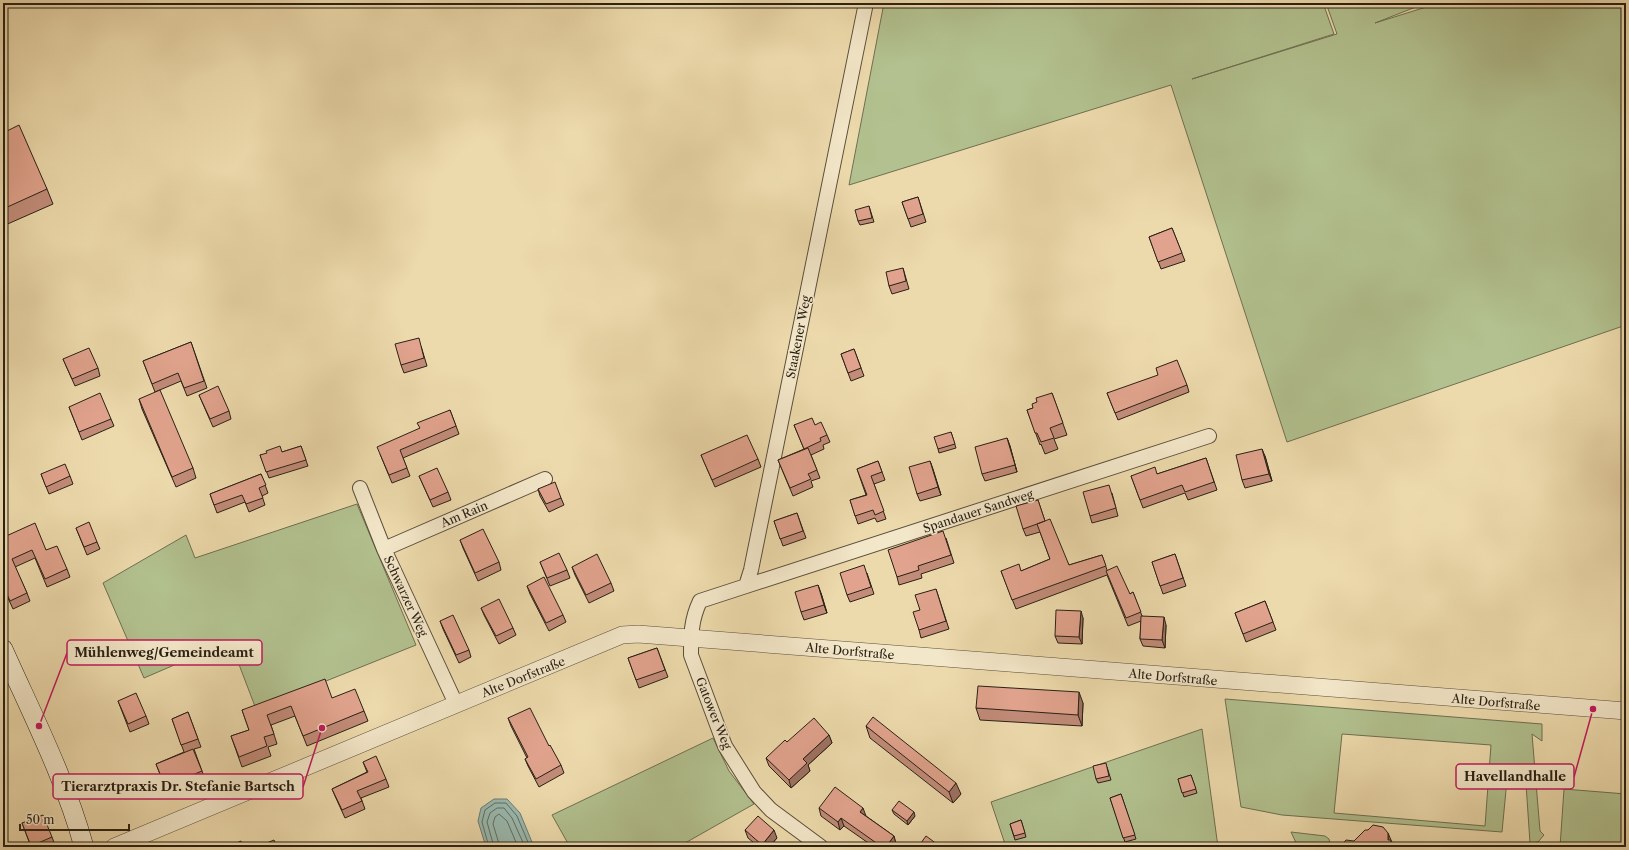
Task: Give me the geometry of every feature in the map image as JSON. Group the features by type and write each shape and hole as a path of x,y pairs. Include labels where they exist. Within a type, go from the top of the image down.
{"main road":[{"path":"3,649 39,726 56,768 84,847"}],"street":[{"name":"Staakener Weg","path":"746,586 785,406 866,3"},
{"name":"Spandauer Sandweg","path":"746,586 1209,436"},
{"name":"Am Rain","path":"384,549 545,479"},
{"name":"Schwarzer Weg","path":"360,488 384,549 456,704"},
{"path":"691,638 693,615 700,601 746,586"},
{"name":"Alte Dorfstraße","path":"114,847 622,636 638,634 1626,711"},
{"name":"Gatower Weg","path":"691,638 691,655 725,746 754,792 771,810 821,847"}],"green space":[{"path":"884,3 1323,3 1334,34 1192,79 1337,34 1326,3 1426,3 1375,23 1439,3 1626,3 1626,325 1287,442 1171,85 849,185"},
{"path":"357,504 416,645 256,709 230,641 144,678 103,583 186,535 195,558"},
{"path":"1225,699 1542,724 1542,741 1532,734 1540,831 1544,835 1538,842 1530,843 1525,769 1508,769 1502,832 1282,815 1241,807","holes":["1342,734 1491,745 1485,826 1334,813"]},
{"path":"1202,729 1218,847 1006,847 991,802"},
{"path":"713,738 729,771 754,804 678,847 570,847 552,815"},
{"path":"1564,789 1626,794 1626,847 1560,847"},
{"path":"1291,832 1325,836 1329,839 1331,847 1298,847"}],"water":[{"path":"494,799 507,799 520,813 534,847 486,847 478,821 481,808"}],"building":[{"path":"19,125 47,189 3,209 3,133"},
{"path":"918,197 923,214 908,219 902,202"},
{"path":"869,206 872,218 858,221 855,210"},
{"path":"1172,228 1182,253 1158,262 1149,237"},
{"path":"903,268 906,281 889,286 886,272"},
{"path":"419,338 424,358 401,365 395,344"},
{"path":"191,342 204,381 184,388 178,373 152,384 143,361"},
{"path":"89,348 98,368 72,379 63,359"},
{"path":"854,349 861,368 848,373 841,354"},
{"path":"1177,360 1187,385 1115,413 1107,393 1158,375 1156,368"},
{"path":"218,386 229,411 210,419 199,395"},
{"path":"160,390 193,468 172,477 139,399"},
{"path":"100,393 111,419 79,432 69,407"},
{"path":"1052,393 1063,423 1050,428 1054,438 1041,442 1037,433 1035,433 1027,410 1033,408 1032,404 1037,402 1036,398"},
{"path":"450,410 456,426 400,450 407,468 389,475 377,447 420,428 417,423"},
{"path":"812,418 815,425 821,422 827,435 820,438 821,441 804,449 794,425"},
{"path":"951,432 955,444 938,449 934,437"},
{"path":"747,435 758,459 712,480 701,455"},
{"path":"1007,438 1015,465 982,474 975,447"},
{"path":"280,446 282,452 301,446 306,460 266,472 260,455"},
{"path":"808,448 817,470 808,474 811,479 790,488 778,460"},
{"path":"1262,449 1269,474 1242,480 1236,455"},
{"path":"1206,458 1214,482 1185,492 1182,485 1140,500 1131,476 1155,467 1157,474"},
{"path":"878,461 882,472 871,476 884,511 875,515 873,510 855,516 850,500 867,495 857,469"},
{"path":"930,461 938,487 917,494 909,467"},
{"path":"65,464 70,476 46,487 41,474"},
{"path":"437,468 448,492 430,500 419,476"},
{"path":"261,474 266,485 259,488 263,498 246,504 242,495 214,505 210,494"},
{"path":"555,482 561,498 546,504 538,489"},
{"path":"1109,485 1116,508 1090,516 1083,492"},
{"path":"1038,500 1045,521 1023,529 1016,506"},
{"path":"797,513 803,531 780,539 774,521"},
{"path":"1050,519 1069,565 1102,555 1106,566 1012,600 1001,571 1019,564 1021,571 1050,559 1037,524"},
{"path":"89,522 97,542 84,547 76,528"},
{"path":"35,523 46,550 57,546 67,569 45,579 32,550 12,559 27,593 10,601 3,585 3,536 4,537"},
{"path":"483,529 499,562 475,573 460,540"},
{"path":"943,531 951,555 918,566 919,570 897,577 888,550"},
{"path":"559,553 567,570 547,578 540,562"},
{"path":"597,554 611,583 586,595 572,567"},
{"path":"1175,554 1183,578 1160,586 1152,562"},
{"path":"864,565 871,587 847,595 840,573"},
{"path":"1117,566 1130,594 1133,592 1141,612 1126,618 1106,571"},
{"path":"544,577 563,615 546,623 527,586"},
{"path":"818,585 824,605 801,612 795,592"},
{"path":"936,589 946,621 919,630 913,612 920,610 915,595"},
{"path":"499,599 513,628 496,636 481,608"},
{"path":"1265,601 1273,622 1243,634 1235,613"},
{"path":"1056,610 1081,611 1079,637 1055,636"},
{"path":"453,615 469,650 456,655 440,621"},
{"path":"1141,616 1164,617 1162,640 1140,639"},
{"path":"657,648 665,670 636,680 628,658"},
{"path":"325,679 332,698 355,689 364,711 303,736 291,706 267,715 274,734 264,737 267,746 239,757 231,736 249,730 242,710"},
{"path":"978,686 1079,692 1078,715 976,708"},
{"path":"136,693 146,716 128,724 118,701"},
{"path":"530,708 549,746 550,745 561,765 536,779 525,759 528,757 508,718"},
{"path":"188,712 198,739 181,745 172,719"},
{"path":"873,717 956,783 949,792 866,726"},
{"path":"814,718 829,735 803,759 807,763 789,780 766,758 785,740 787,742"},
{"path":"193,749 202,771 165,786 156,764"},
{"path":"376,756 386,779 357,791 362,801 342,810 332,789 368,772 363,762"},
{"path":"1106,763 1109,776 1096,779 1093,766"},
{"path":"1191,775 1196,789 1182,793 1178,779"},
{"path":"835,787 863,808 860,812 894,836 886,847 882,847 841,818 838,822 819,808"},
{"path":"1121,794 1135,835 1123,838 1110,798"},
{"path":"899,801 914,812 907,821 892,810"},
{"path":"43,815 52,837 31,846 22,823"},
{"path":"758,816 774,830 762,845 745,830"},
{"path":"1021,820 1025,833 1014,836 1010,824"},
{"path":"1373,825 1383,827 1388,833 1388,840 1391,840 1390,847 1341,847 1346,840 1354,841 1365,830 1368,830"},
{"path":"926,836 941,847 918,847"},
{"path":"274,840 277,847 257,847"},
{"path":"241,841 243,847 228,847"},
{"path":"1433,844 1473,847 1433,847"}],"place":[{"name":"Havellandhalle","path":"1593,709"},
{"name":"Mühlenweg/Gemeindeamt","path":"39,726"},
{"name":"Tierarztpraxis Dr. Stefanie Bartsch","path":"322,728"}]}
